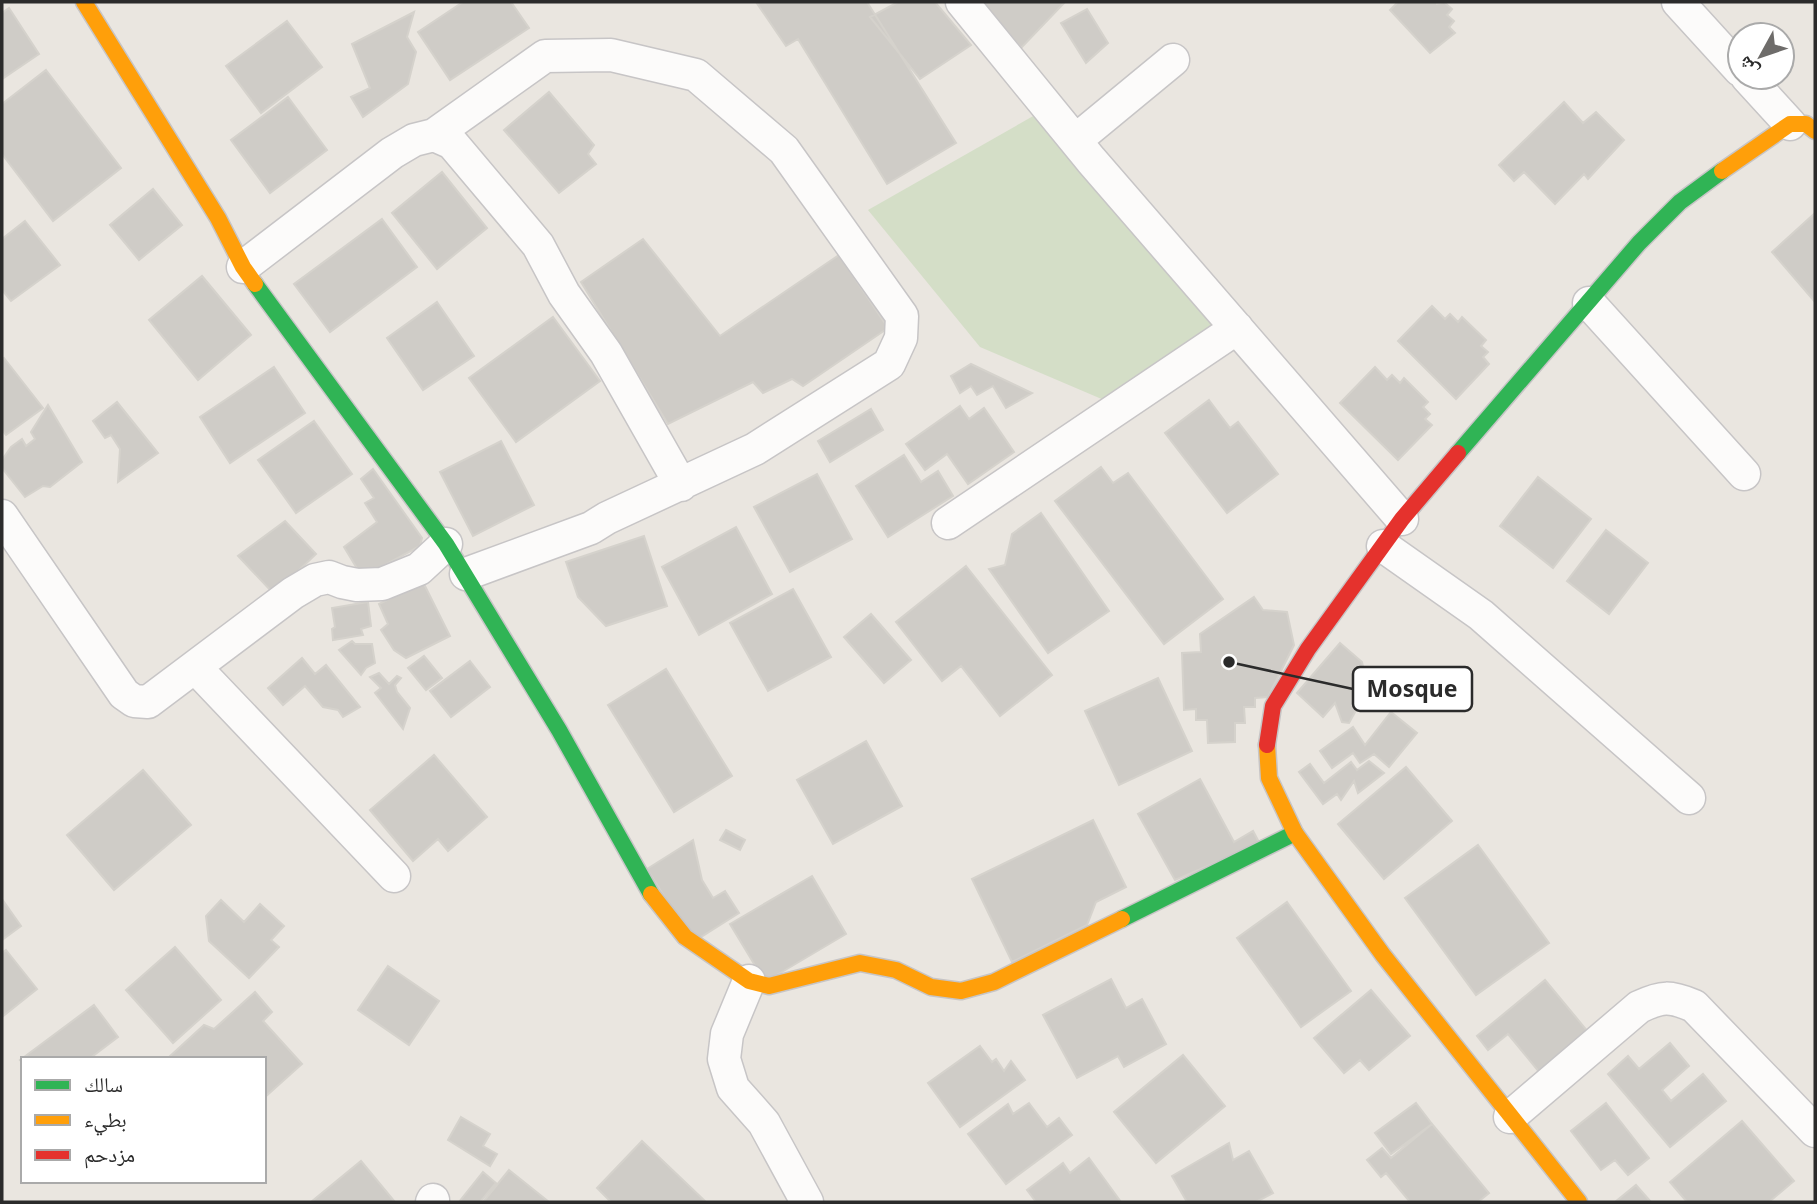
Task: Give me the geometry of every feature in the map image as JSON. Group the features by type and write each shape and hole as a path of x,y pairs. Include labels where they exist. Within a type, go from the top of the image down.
{"street":[{"path":"85,2 218,218 243,267 466,574 559,730 654,902 685,937 717,961 749,981 769,986 860,963 896,970 931,987 961,991 994,982 1295,833"},
{"path":"962,2 1091,160 1402,520"},
{"path":"1678,2 1726,55"},
{"path":"243,267 392,153 414,141 434,135 545,56 611,55 696,75 784,150 902,316 901,338 889,365 755,449 591,528 466,574"},
{"path":"1076,140 1173,60"},
{"path":"1579,1202 1382,955 1295,833 1269,778 1266,741 1273,706 1308,649 1402,520 1639,243 1680,202 1737,159 1807,124 1764,91"},
{"path":"434,135 452,143 538,245 564,294 606,353 681,485"},
{"path":"1588,303 1744,474"},
{"path":"948,523 1237,328"},
{"path":"2,516 124,694 134,701 148,702 293,593 315,580 329,577 357,585 382,584 419,569 446,544"},
{"path":"1383,546 1481,615 1689,798"},
{"path":"195,667 394,876"},
{"path":"749,981 727,1034 724,1059 733,1088 764,1123 807,1202"},
{"path":"1510,1117 1639,1007 1656,999 1674,997 1694,1006 1815,1131"}],"green space":[{"path":"1042,111 1218,328 1111,403 980,347 868,210"}],"building":[{"path":"463,2 511,2 529,28 450,80 418,32"},
{"path":"756,2 867,2 956,143 887,184 798,39 786,46"},
{"path":"898,2 935,2 971,45 920,79 870,17"},
{"path":"982,2 1065,2 1021,48"},
{"path":"1398,2 1444,2 1452,9 1447,15 1454,21 1449,27 1455,33 1430,53 1390,10"},
{"path":"9,8 39,54 2,79 2,13"},
{"path":"1087,9 1108,43 1086,63 1061,23"},
{"path":"414,12 407,37 416,52 408,84 363,117 351,97 370,88 352,44"},
{"path":"287,21 322,67 261,113 226,66"},
{"path":"46,70 121,168 53,221 2,154 2,104"},
{"path":"549,92 594,145 588,154 596,164 559,193 504,130"},
{"path":"288,97 327,150 270,193 231,140"},
{"path":"1564,102 1583,123 1596,112 1624,140 1588,179 1584,174 1555,204 1524,172 1514,181 1499,165"},
{"path":"442,172 487,228 437,269 392,213"},
{"path":"153,189 182,225 139,260 110,225"},
{"path":"1815,213 1815,302 1772,252"},
{"path":"382,219 417,267 330,332 294,284"},
{"path":"25,221 60,265 11,301 2,290 2,239"},
{"path":"643,239 720,336 839,255 888,328 803,386 792,379 763,393 753,382 668,424 581,282"},
{"path":"202,276 251,335 198,380 149,320"},
{"path":"437,302 474,356 423,390 387,338"},
{"path":"1432,306 1445,319 1450,314 1458,322 1462,317 1486,340 1481,346 1488,352 1483,357 1489,364 1456,399 1398,341"},
{"path":"553,317 600,381 516,442 469,378"},
{"path":"4,358 43,408 6,435 2,430"},
{"path":"971,364 1032,393 1006,408 993,386 977,395 971,386 960,393 951,376"},
{"path":"274,367 305,413 230,463 200,417"},
{"path":"1375,367 1387,380 1392,375 1400,383 1404,378 1428,402 1423,407 1430,414 1425,419 1432,425 1398,460 1340,403"},
{"path":"1209,400 1230,428 1238,422 1278,474 1227,513 1165,433"},
{"path":"117,402 158,453 118,482 120,449 111,435 105,438 93,421"},
{"path":"48,405 82,462 50,487 43,486 25,497 2,468 2,460 11,447 22,439 26,446 35,439 31,432"},
{"path":"960,406 969,419 984,408 1014,452 968,484 947,454 925,470 906,444"},
{"path":"871,409 883,430 830,462 818,441"},
{"path":"314,421 352,474 296,513 258,460"},
{"path":"501,441 534,505 473,536 440,472"},
{"path":"904,455 921,482 938,471 953,496 888,537 856,486"},
{"path":"1101,467 1113,483 1128,473 1223,599 1164,644 1055,501"},
{"path":"373,469 422,538 420,546 372,572 358,570 344,547 377,522 365,503 374,498 361,479"},
{"path":"817,474 852,539 790,572 754,507"},
{"path":"1538,477 1591,519 1553,568 1500,526"},
{"path":"1041,513 1109,611 1048,653 989,569 1005,565 1012,534"},
{"path":"285,521 316,554 274,594 238,556"},
{"path":"736,527 772,594 699,635 662,567"},
{"path":"1606,530 1648,563 1609,614 1567,581"},
{"path":"644,536 667,606 606,626 578,597 566,562"},
{"path":"966,566 1052,675 1000,716 961,666 942,681 896,622"},
{"path":"423,582 450,636 406,658 394,650 381,630 388,624 379,604"},
{"path":"793,589 831,657 768,691 730,623"},
{"path":"1254,597 1263,610 1287,612 1294,645 1268,697 1255,698 1255,707 1244,707 1245,723 1235,723 1235,742 1208,743 1207,720 1196,720 1196,709 1184,710 1182,653 1201,652 1200,634"},
{"path":"368,602 371,626 361,629 363,635 333,640 332,629 335,627 332,608"},
{"path":"871,614 911,660 884,683 844,637"},
{"path":"352,641 355,644 372,644 375,663 361,675 339,650"},
{"path":"1340,643 1362,662 1368,689 1349,723 1342,722 1335,703 1323,717 1297,693"},
{"path":"424,656 442,678 426,690 408,668"},
{"path":"302,658 315,674 326,665 360,707 343,717 338,710 323,707 305,686 283,705 268,688"},
{"path":"470,661 490,687 451,717 430,691"},
{"path":"666,669 732,776 674,812 608,705"},
{"path":"379,673 389,684 397,676 401,678 395,685 397,692 410,708 403,729 375,693 381,688 370,677"},
{"path":"1158,678 1192,751 1119,785 1085,711"},
{"path":"1391,712 1417,733 1389,767 1374,754 1360,763 1353,753 1332,768 1320,751 1353,727 1365,745"},
{"path":"866,741 902,806 833,844 797,780"},
{"path":"434,755 487,817 448,851 438,839 413,861 370,810"},
{"path":"1369,761 1384,773 1358,793 1354,781 1341,800 1337,794 1323,804 1299,772 1310,764 1324,783 1351,762 1357,770"},
{"path":"1406,767 1452,821 1384,879 1338,824"},
{"path":"143,770 191,825 114,890 67,835"},
{"path":"1200,779 1234,842 1253,831 1260,844 1175,880 1138,814"},
{"path":"1093,820 1126,887 1096,902 1087,925 1012,962 972,879"},
{"path":"726,830 745,840 740,850 720,840"},
{"path":"693,840 702,880 713,898 725,891 739,913 693,942 647,869"},
{"path":"1478,845 1549,943 1476,995 1405,898"},
{"path":"812,876 846,934 765,982 730,924"},
{"path":"2,899 21,926 2,940"},
{"path":"221,900 244,922 260,904 284,926 271,940 279,947 249,978 209,941 206,916"},
{"path":"1287,902 1351,991 1301,1027 1237,938"},
{"path":"175,947 221,1000 173,1043 126,990"},
{"path":"6,950 37,989 2,1017 2,953"},
{"path":"388,966 439,1001 409,1045 358,1010"},
{"path":"1111,979 1126,1008 1142,999 1166,1044 1124,1067 1118,1056 1077,1078 1043,1015"},
{"path":"1545,980 1589,1033 1540,1073 1508,1034 1488,1050 1477,1036"},
{"path":"1371,990 1410,1036 1369,1070 1360,1060 1344,1073 1314,1038"},
{"path":"255,992 272,1012 263,1021 302,1064 266,1096 266,1057 169,1057 204,1025 214,1029"},
{"path":"94,1005 118,1037 92,1057 24,1057"},
{"path":"1670,1043 1689,1066 1662,1090 1671,1101 1703,1074 1726,1101 1670,1147 1608,1074 1628,1056 1639,1069"},
{"path":"980,1046 992,1062 996,1059 1004,1071 1011,1061 1025,1080 960,1127 928,1083"},
{"path":"1183,1055 1225,1106 1156,1163 1114,1112"},
{"path":"1029,1103 1047,1127 1059,1118 1072,1135 1006,1184 968,1134 1008,1104 1013,1114"},
{"path":"1416,1103 1432,1124 1391,1154 1375,1133"},
{"path":"1606,1103 1649,1158 1628,1175 1615,1160 1601,1170 1571,1131"},
{"path":"461,1117 490,1134 483,1146 497,1154 490,1166 448,1140"},
{"path":"1742,1121 1794,1181 1769,1202 1687,1202 1670,1182"},
{"path":"1432,1124 1489,1193 1478,1202 1410,1202 1386,1173 1381,1177 1367,1160 1382,1148 1391,1158"},
{"path":"642,1141 706,1202 611,1202 597,1188"},
{"path":"1229,1143 1233,1160 1249,1151 1273,1193 1256,1202 1187,1202 1172,1176"},
{"path":"1089,1158 1121,1202 1036,1202 1027,1190 1063,1163 1070,1173"},
{"path":"361,1161 395,1202 311,1202"},
{"path":"509,1170 549,1202 483,1202"},
{"path":"483,1172 496,1183 480,1202 459,1202"},
{"path":"1636,1185 1651,1202 1615,1202"}],"traffic: fast":[{"path":"1458,453 1639,243 1680,202 1722,171"},
{"path":"255,284 446,544 559,730 651,894"},
{"path":"1122,919 1295,833"}],"traffic: slow":[{"path":"84,2 218,218 243,267 255,284"},
{"path":"1722,171 1790,124 1806,124 1815,131"},
{"path":"1267,745 1269,778 1295,833 1383,955 1579,1202"},
{"path":"651,894 685,937 749,981 769,986 860,963 896,970 931,987 961,991 994,982 1122,919"}],"traffic: jam":[{"path":"1267,745 1273,706 1308,649 1402,519 1458,453"}],"place":[{"name":"Mosque","path":"1229,662"}]}
